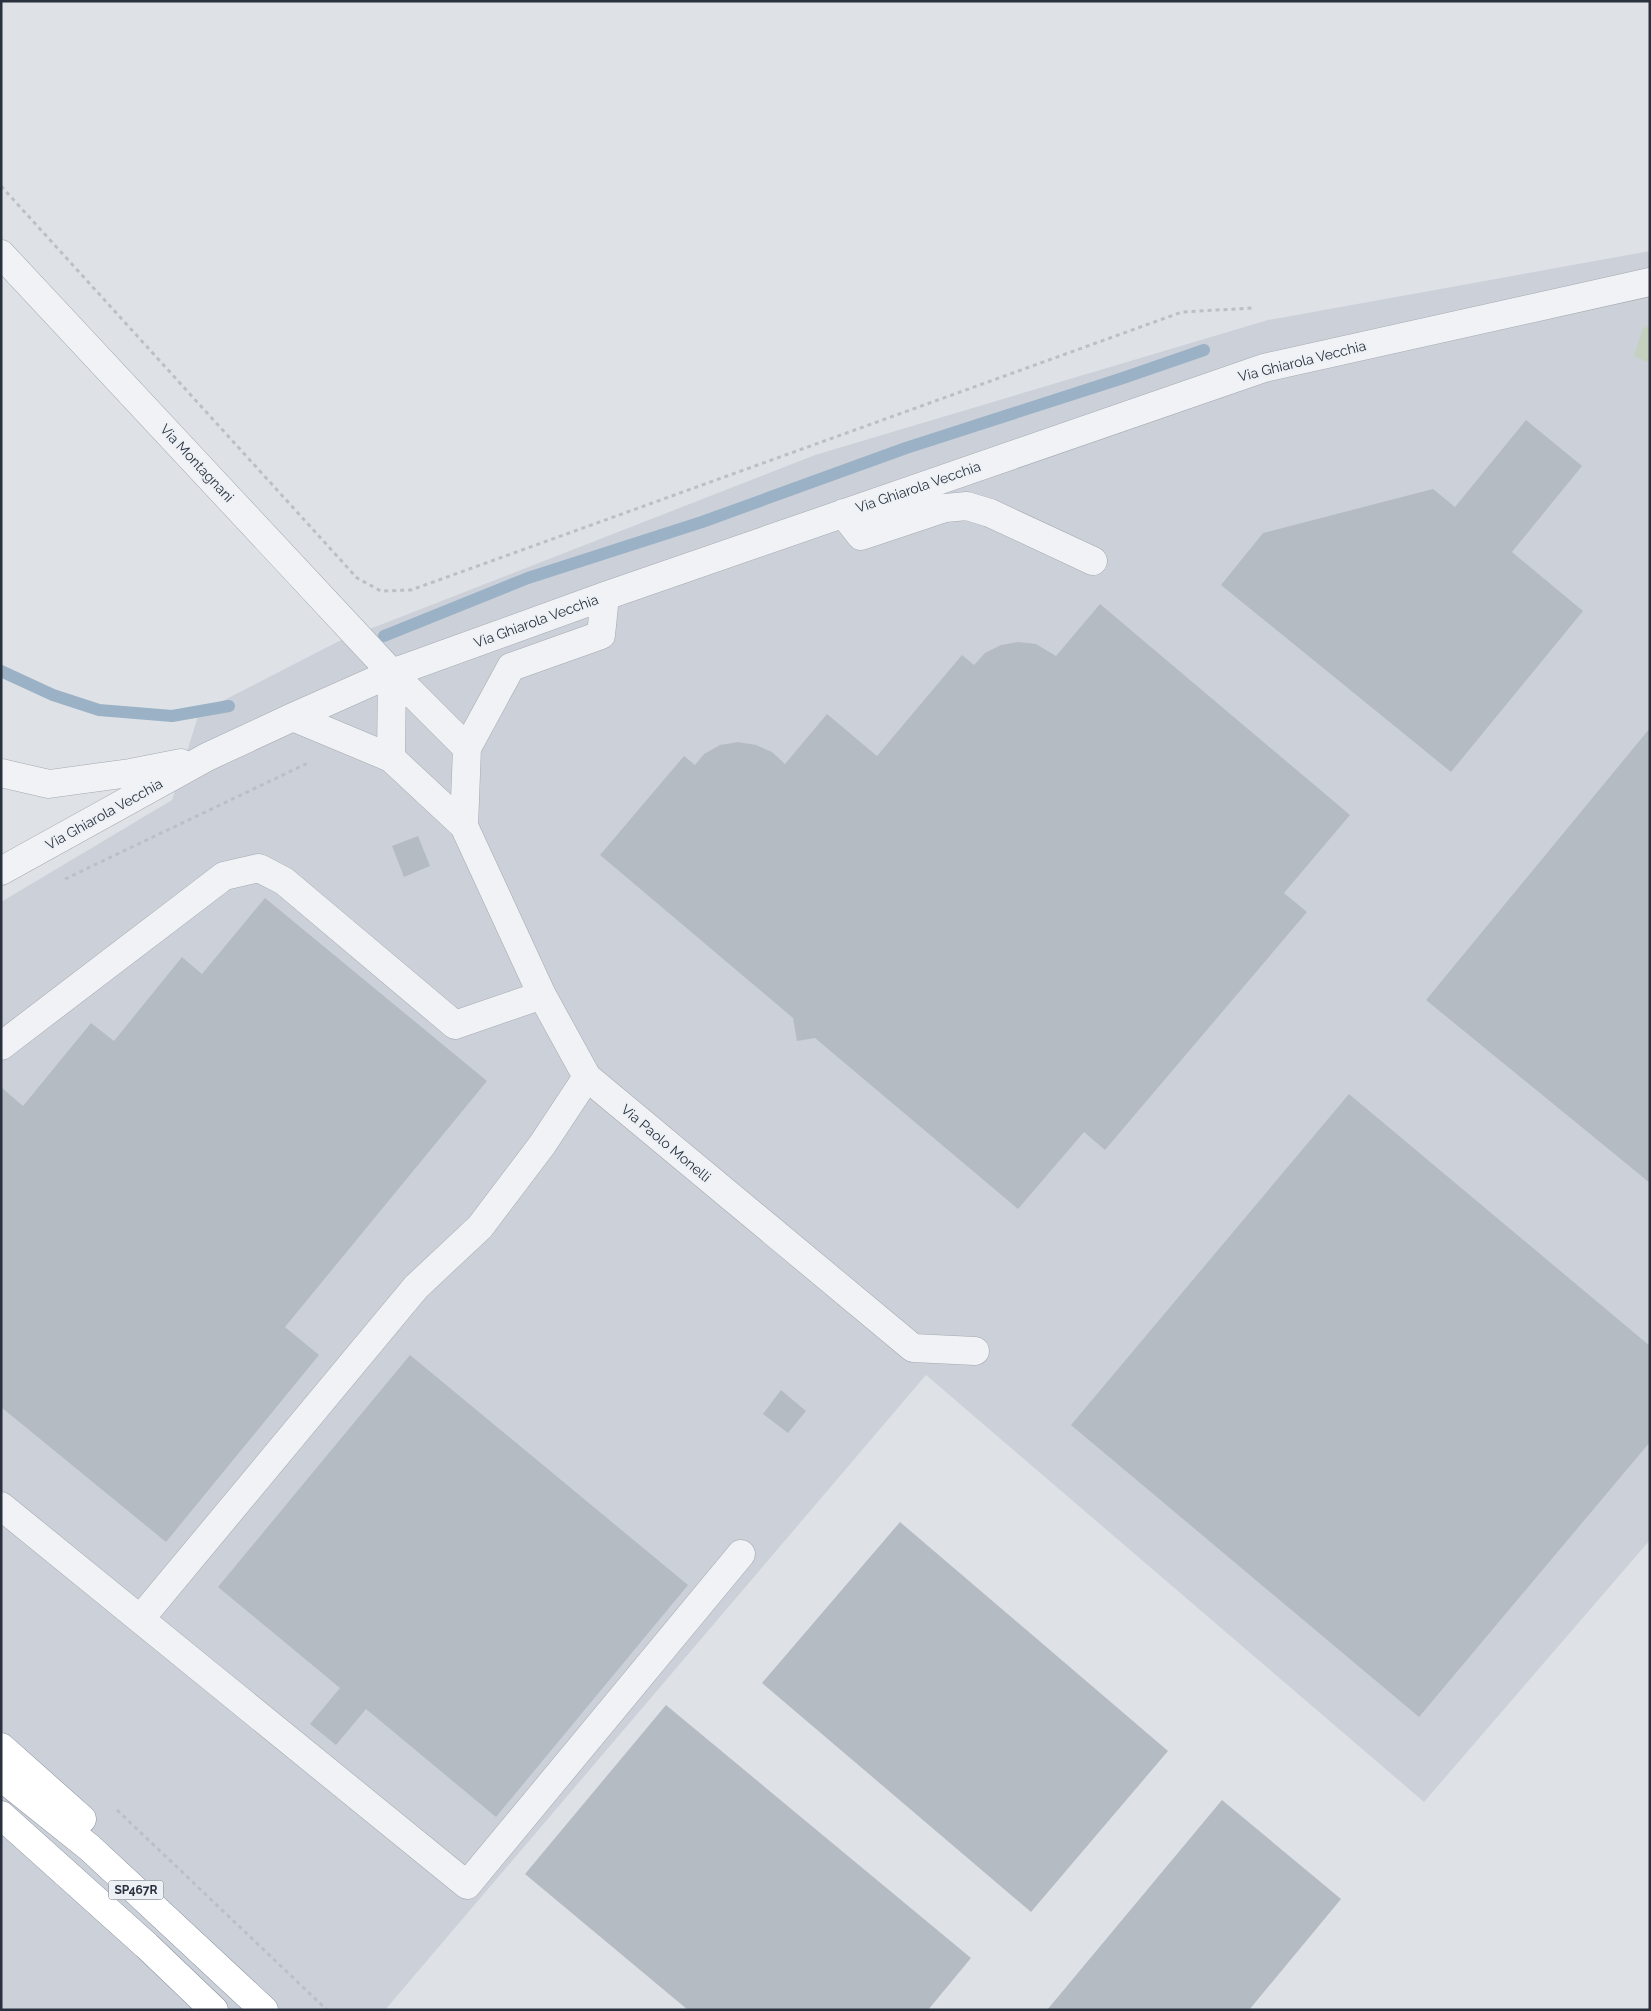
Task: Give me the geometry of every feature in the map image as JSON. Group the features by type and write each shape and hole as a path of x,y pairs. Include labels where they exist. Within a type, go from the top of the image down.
{"highway":[{"path":"1,1747 144,1875 174,1925"},
{"name":"SP467R","path":"1,1777 90,1848 264,2010"},
{"name":"SP467R","path":"1,1815 148,1946 214,2010"},
{"path":"1,1828 148,1946"}],"street":[{"name":"Via Montagnani","path":"1,254 392,673 467,748"},
{"name":"Via Ghiarola Vecchia","path":"1,871 207,757 293,716 392,673 605,596 1264,368 1650,282"},
{"path":"843,513 861,536 945,508 967,506 990,513 1094,561"},
{"path":"464,826 467,748 511,668 601,635 605,596"},
{"path":"391,758 392,673"},
{"path":"293,716 391,758 464,826"},
{"name":"Via Ghiarola Vecchia","path":"1,772 49,784 130,773 207,757"},
{"name":"Via Paolo Monelli","path":"464,826 542,995 587,1077 913,1348 975,1351"},
{"path":"1,1046 224,876 259,868 284,880 455,1025 542,995"},
{"path":"141,1618 416,1287 480,1227 542,1145 587,1077"},
{"path":"1,1506 467,1884 741,1554"}],"path":[{"path":"1,186 357,578 381,591 411,590 1182,312 1252,308"},
{"path":"62,881 310,762"},
{"path":"115,1808 327,2010"}],"shaded area":[{"path":"1650,251 1650,1540 1424,1802 926,1375 385,2010 1,2010 1,902 172,800 199,713 339,641 815,455 1268,320"}],"green space":[{"path":"1650,326 1650,363 1634,356 1643,328"}],"building":[{"path":"1526,420 1582,466 1512,552 1583,611 1451,772 1221,585 1263,533 1433,489 1455,507"},
{"path":"1100,604 1350,815 1284,893 1307,912 1105,1150 1084,1132 1018,1209 815,1038 797,1041 793,1018 600,855 684,756 695,765 704,754 720,745 738,742 756,745 772,752 785,764 827,714 877,756 962,655 974,665 985,653 1001,645 1018,642 1036,644 1056,656"},
{"path":"1650,728 1650,1183 1426,1000"},
{"path":"418,836 430,866 404,877 392,846"},
{"path":"265,898 487,1081 285,1327 319,1355 166,1542 1,1407 1,1087 23,1106 91,1023 114,1041 182,957 202,974"},
{"path":"1349,1094 1650,1346 1650,1442 1419,1717 1071,1425"},
{"path":"410,1355 688,1585 496,1817 366,1709 336,1745 310,1724 340,1688 218,1587"},
{"path":"781,1390 806,1411 788,1433 763,1414"},
{"path":"900,1522 1168,1751 1031,1912 762,1683"},
{"path":"666,1705 971,1958 928,2010 688,2010 525,1874"},
{"path":"1222,1800 1341,1899 1249,2010 1047,2010"}],"waterway":[{"path":"384,636 528,578 702,522 906,448 1204,350"},
{"path":"1,671 53,695 99,710 172,716 229,706"}]}
